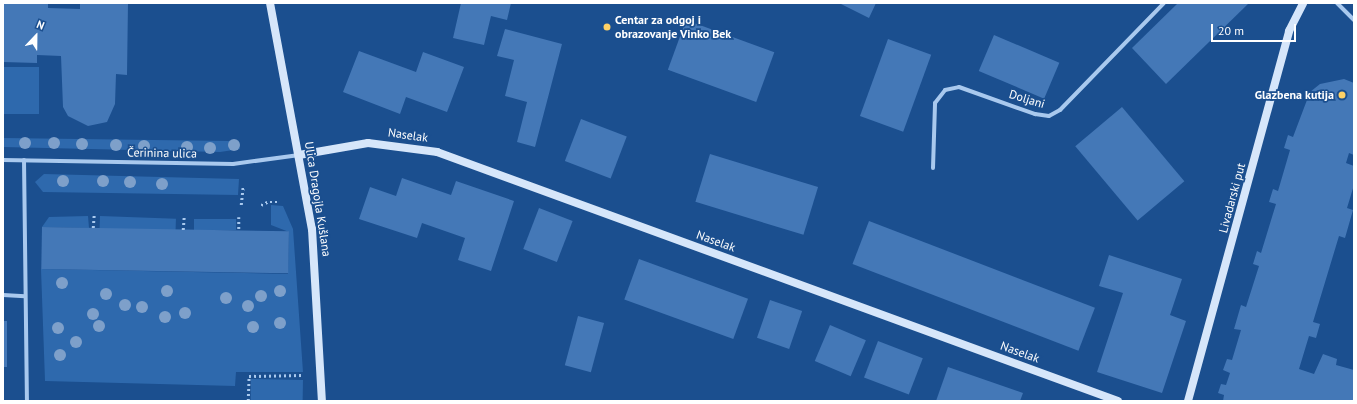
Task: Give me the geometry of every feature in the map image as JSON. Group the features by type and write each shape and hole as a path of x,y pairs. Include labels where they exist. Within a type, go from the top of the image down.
{"street":[{"name":"Ulica Dragojla Kušlana","path":"270,3 299,156 318,279 322,401"},
{"name":"Doljani","path":"933,168 934,103 945,90 959,87 1035,114 1049,116 1060,110 1164,3"},
{"name":"Livadarski put","path":"1188,401 1289,31 1303,3"},
{"path":"1337,3 1354,20"},
{"name":"Naselak","path":"299,156 368,143 436,152 1118,401"},
{"name":"Čerinina ulica","path":"3,160 233,164 299,156"},
{"path":"24,160 26,401"},
{"path":"3,296 25,296"}],"path":[{"path":"241,205 243,186"},
{"path":"261,205 269,202 279,202"},
{"path":"93,228 94,215"},
{"path":"183,230 184,216"},
{"path":"239,217 239,231"},
{"path":"248,401 249,376 303,376"}],"shaded area":[{"path":"3,67 39,67 39,114 3,114"},
{"path":"3,138 231,141 238,142 240,149 220,152 3,147"},
{"path":"44,174 239,179 238,195 43,192 35,182"},
{"path":"271,205 283,206 293,229 303,372 236,372 235,386 45,381 41,269 288,274 289,232 271,225"},
{"path":"88,216 89,228 42,227 49,217"},
{"path":"100,216 176,219 176,232 100,229"},
{"path":"194,219 236,219 236,230 194,230"},
{"path":"251,379 303,380 303,401 251,401"}],"building":[{"path":"3,3 48,3 48,8 80,9 80,3 128,3 127,75 116,74 115,104 107,122 88,126 68,116 63,107 61,56 37,55 37,63 3,62"},
{"path":"461,3 511,3 507,20 491,16 484,45 453,38"},
{"path":"839,3 876,3 869,18"},
{"path":"1178,3 1249,3 1166,84 1132,48"},
{"path":"686,20 774,52 756,102 668,70"},
{"path":"505,29 562,44 535,147 517,142 527,102 505,96 514,60 497,56"},
{"path":"994,35 1059,63 1044,99 979,71"},
{"path":"888,39 931,55 903,132 860,116"},
{"path":"359,51 416,72 423,52 464,67 447,112 406,97 400,114 343,92"},
{"path":"1344,79 1354,83 1354,155 1349,153 1346,163 1354,166 1354,185 1347,208 1353,210 1345,238 1339,236 1313,322 1320,324 1316,338 1309,336 1299,369 1314,374 1323,354 1337,359 1336,365 1354,370 1354,401 1223,401 1224,395 1218,393 1221,384 1226,385 1230,373 1223,370 1227,359 1232,360 1241,330 1234,329 1241,305 1246,307 1259,266 1253,264 1257,251 1261,253 1276,204 1269,202 1273,189 1278,191 1290,150 1284,148 1288,135 1293,137 1310,92 1320,84"},
{"path":"1122,107 1184,181 1138,221 1075,146"},
{"path":"581,119 627,137 611,179 565,161"},
{"path":"710,154 818,187 803,235 695,202"},
{"path":"402,178 451,195 456,181 514,201 491,271 458,260 465,238 422,223 417,238 359,219 370,187 396,196"},
{"path":"539,208 573,221 557,262 523,249"},
{"path":"869,221 1095,308 1078,351 853,264"},
{"path":"42,227 289,231 288,273 41,269"},
{"path":"1109,255 1182,279 1170,315 1186,321 1162,393 1097,372 1123,293 1099,286"},
{"path":"639,259 748,299 733,339 624,299"},
{"path":"770,300 802,311 789,349 757,338"},
{"path":"578,316 604,323 591,372 565,365"},
{"path":"3,321 7,321 7,367 3,367"},
{"path":"830,325 866,340 851,376 815,361"},
{"path":"878,341 923,358 909,395 864,377"},
{"path":"948,367 1023,393 1020,401 936,401"}],"place":[{"name":"Centar za odgoj i obrazovanje Vinko Bek","path":"607,27"},
{"name":"Glazbena kutija","path":"1342,95"}]}
